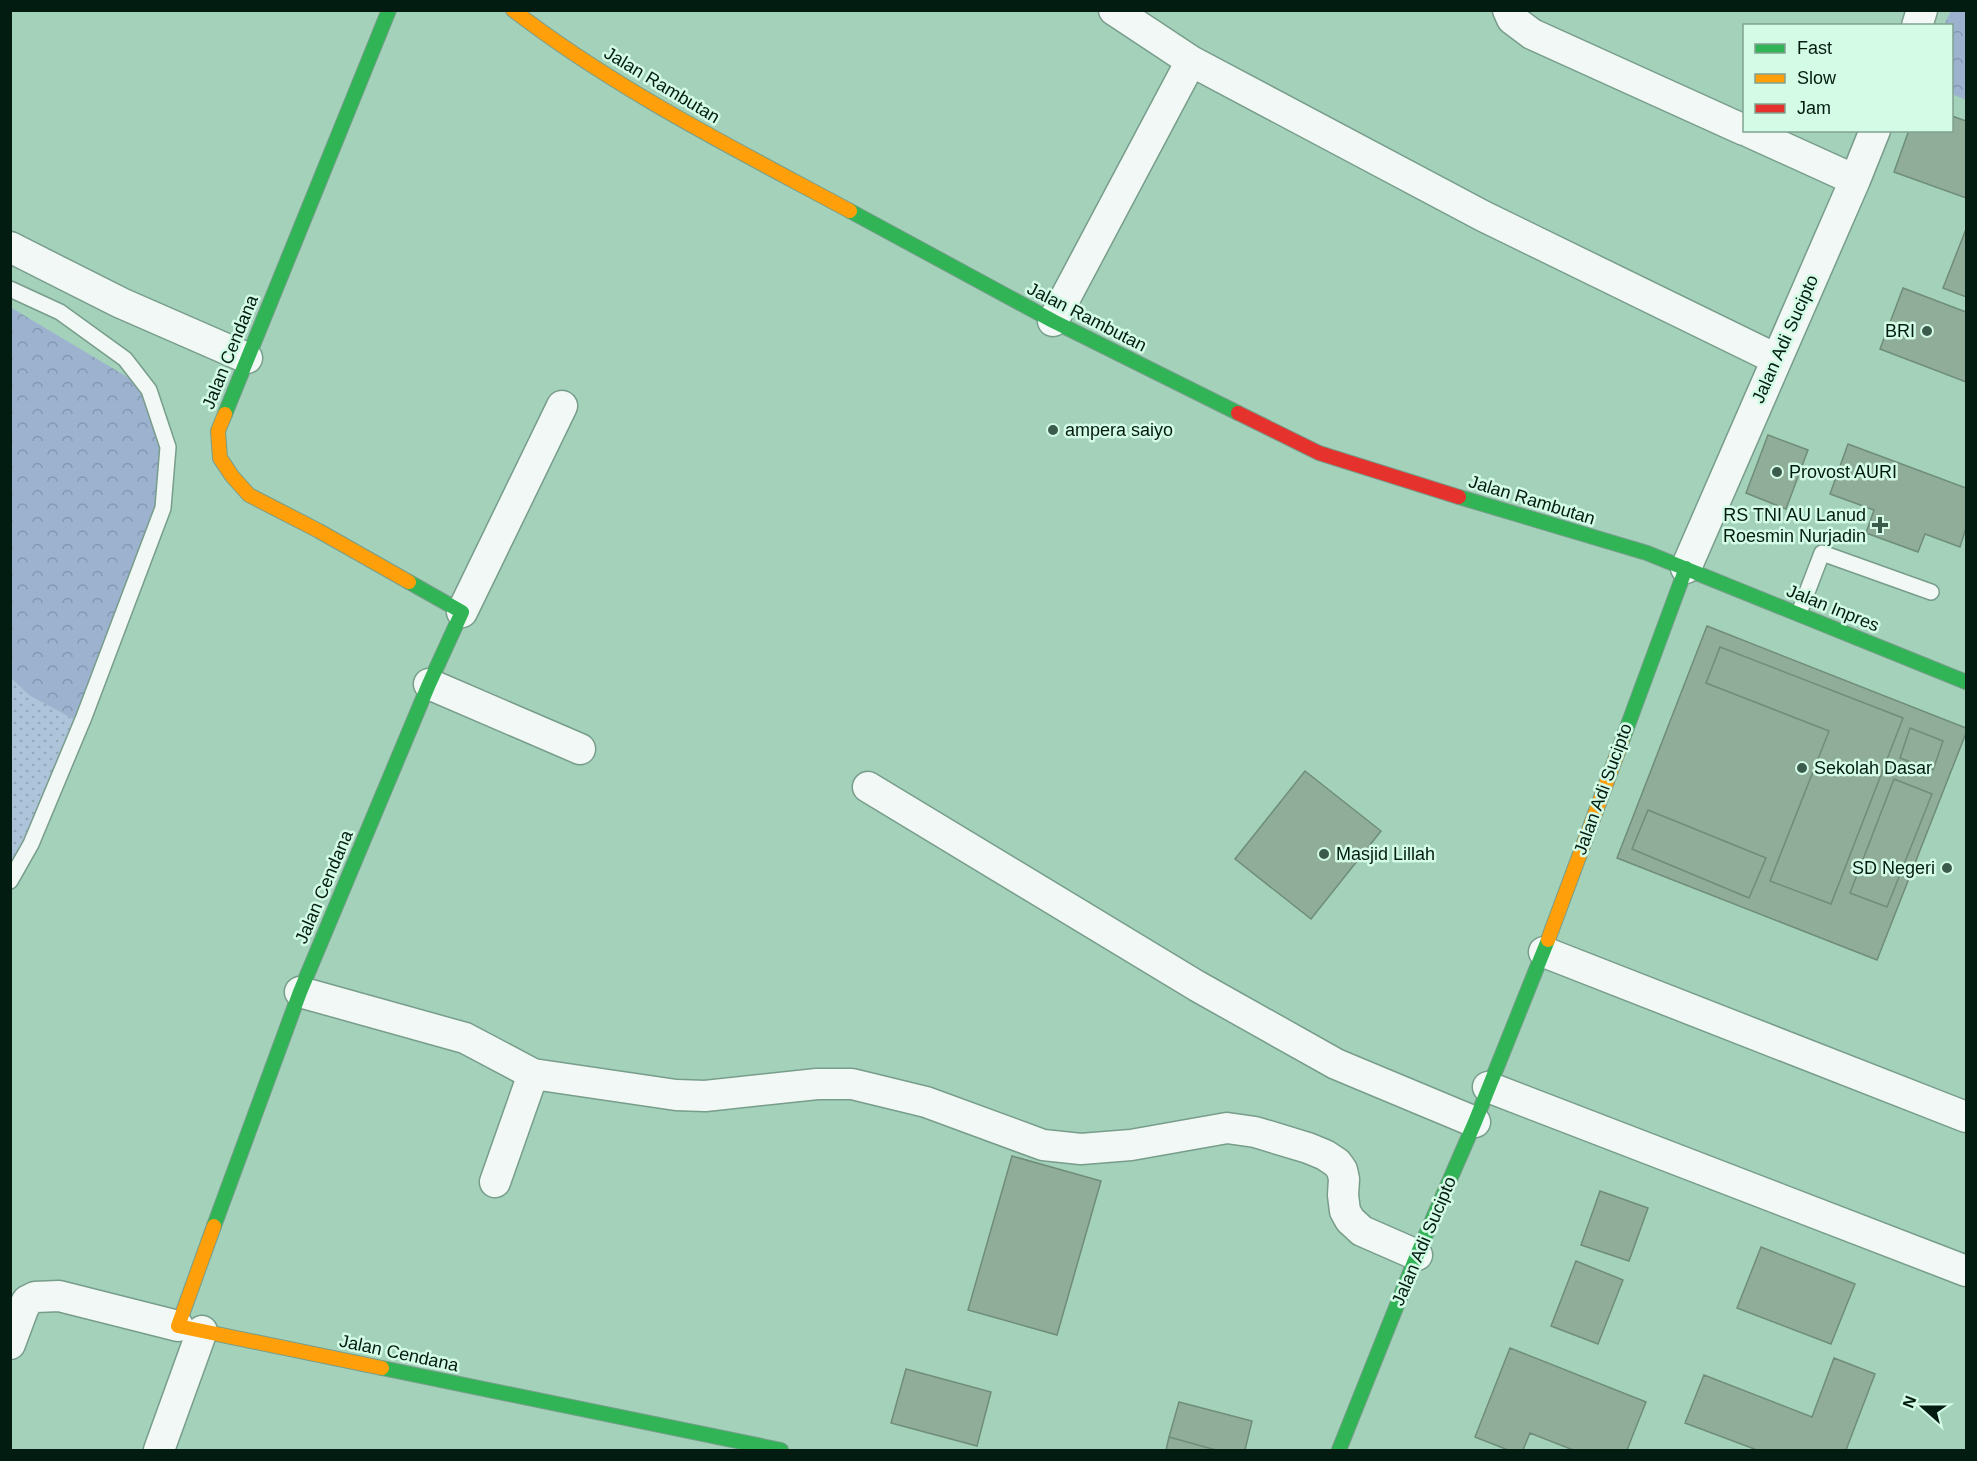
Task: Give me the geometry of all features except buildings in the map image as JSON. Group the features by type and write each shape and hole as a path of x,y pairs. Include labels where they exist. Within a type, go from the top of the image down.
{"main road":[{"name":"Jalan Cendana","path":"389,10 218,431 220,458 249,495 319,531 462,612 429,684 300,992 190,1328 781,1450"},
{"name":"Jalan Rambutan","path":"513,10 548,36 653,104 1053,321 1319,453 1647,553 1686,568"},
{"name":"Jalan Inpres","path":"1686,568 1966,682"},
{"name":"Jalan Adi Sucipto","path":"1339,1450 1417,1255 1475,1122 1544,952 1686,568"}],"street":[{"path":"1114,10 1191,61 1483,216 1776,359"},
{"path":"1508,10 1512,20 1532,34 1743,129"},
{"path":"1053,321 1191,61"},
{"path":"1749,132 1855,180"},
{"name":"Jalan Adi Sucipto","path":"1686,568 1874,132"},
{"path":"10,247 121,303 247,358"},
{"path":"462,612 562,406"},
{"path":"429,684 580,749"},
{"path":"868,787 1197,986 1336,1064 1475,1122"},
{"path":"1544,952 1966,1117"},
{"path":"300,992 465,1038 533,1074 676,1095 705,1096 817,1084 852,1084 926,1102 1043,1145 1080,1149 1131,1145 1227,1128 1255,1132 1325,1155 1337,1162 1342,1170 1344,1203 1350,1220 1362,1231 1417,1255"},
{"path":"495,1182 533,1074"},
{"path":"1488,1087 1966,1271"},
{"path":"10,1344 23,1308 27,1301 34,1297 59,1296 190,1328 159,1450"}],"lane":[{"path":"10,289 60,312 125,359 149,390 168,447 163,508 84,717 31,844 10,882"},
{"path":"1799,613 1822,553 1931,592"}],"shaded area":[{"path":"11,678 29,695 77,721 11,866"}],"green space":[{"path":"1951,11 1966,11 1966,100 1953,94 1953,24 1944,24"},
{"path":"10,307 149,390 168,447 163,508 77,721 29,695 11,678"}],"traffic: fast":[{"path":"225,414 389,10"},
{"path":"850,211 1053,321 1238,413"},
{"path":"1459,497 1647,553 1966,682"},
{"path":"1622,741 1686,568"},
{"path":"214,1226 300,992 429,684 462,612 409,582"},
{"path":"1339,1450 1548,940"},
{"path":"382,1368 781,1450"}],"traffic: slow":[{"path":"513,10 593,66 635,92 850,211"},
{"path":"225,414 218,431 220,458 249,495 319,531 409,582"},
{"path":"1548,940 1622,741"},
{"path":"214,1226 178,1326 382,1368"}],"traffic: jam":[{"path":"1238,413 1319,453 1459,497"}],"place":[{"name":"BRI","path":"1927,331"},
{"name":"ampera saiyo","path":"1053,430"},
{"name":"Provost AURI","path":"1777,472"},
{"name":"RS TNI AU Lanud Roesmin Nurjadin","path":"1880,525"},
{"name":"Sekolah Dasar","path":"1802,768"},
{"name":"Masjid Lillah","path":"1324,854"},
{"name":"SD Negeri","path":"1947,868"}]}
